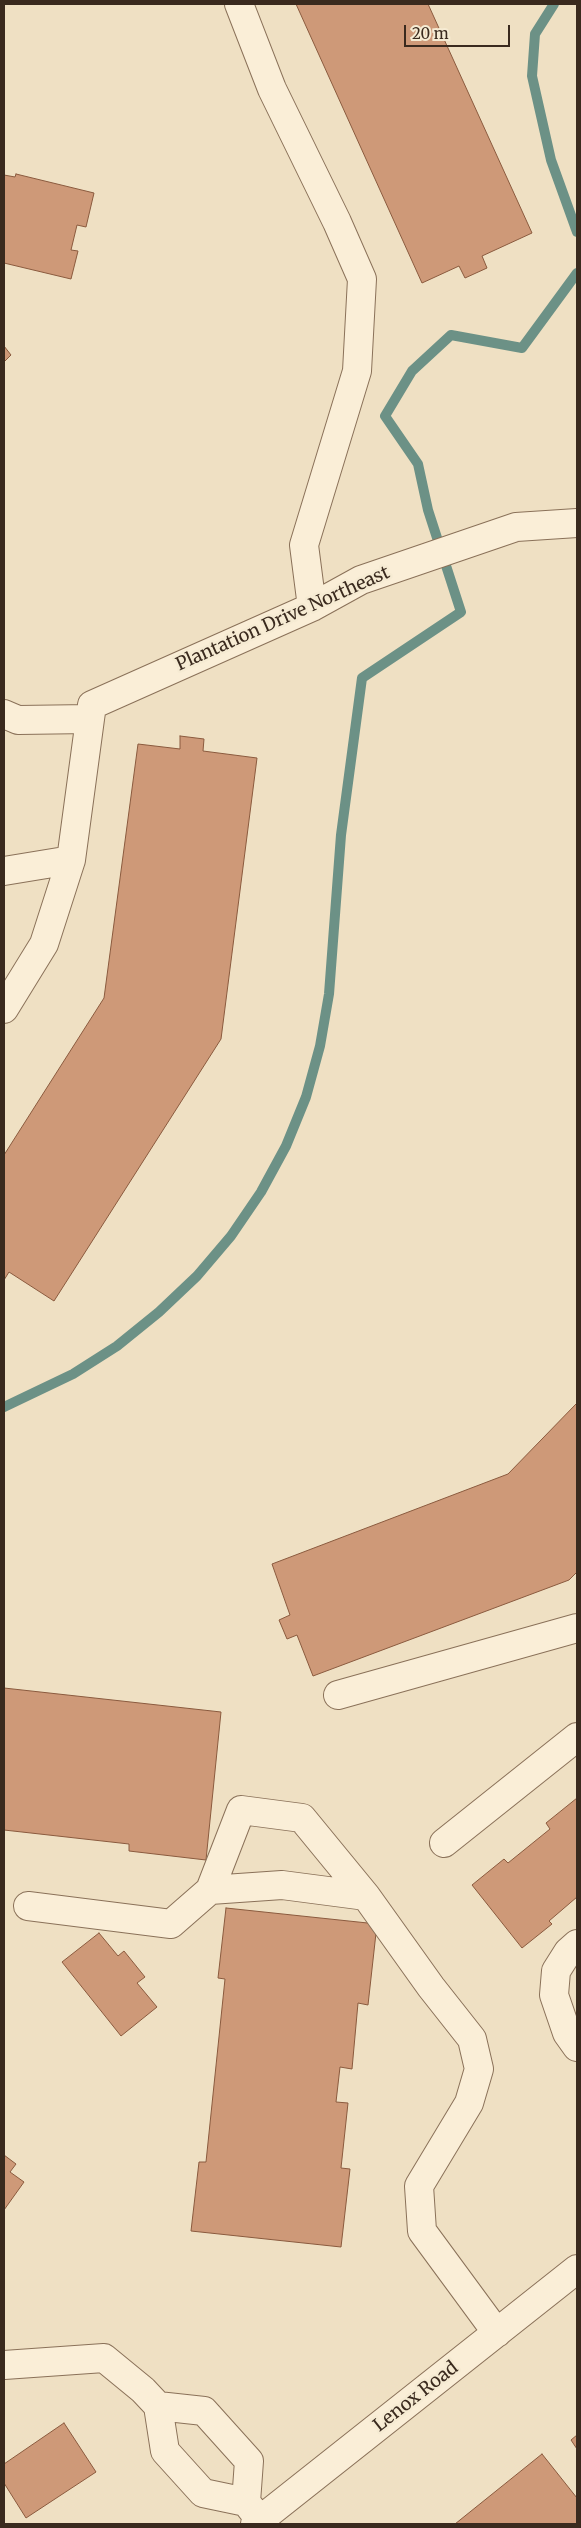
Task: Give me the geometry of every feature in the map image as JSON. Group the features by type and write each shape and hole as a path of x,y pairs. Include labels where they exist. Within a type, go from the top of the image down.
{"street":[{"path":"239,4 272,89 337,222 362,279 356,371 304,546 312,607"},
{"name":"Plantation Drive Northeast","path":"90,719 92,705 312,607 361,580 516,527 577,523"},
{"path":"4,714 18,720 90,719 71,860 44,944 4,1010"},
{"path":"4,871 71,860"},
{"path":"338,1695 577,1628"},
{"path":"444,1843 577,1737"},
{"path":"28,1906 171,1924 210,1890 241,1810 302,1818 366,1896 472,2039 479,2069 469,2103 419,2186 422,2231 497,2333"},
{"path":"210,1890 282,1885 366,1896"},
{"path":"577,1944 568,1952 556,1971 554,1996 567,2033 577,2047"},
{"name":"Lenox Road","path":"254,2515 497,2333 577,2269"},
{"path":"4,2365 104,2358 143,2390 158,2406 165,2451 203,2493 254,2515 249,2460 204,2411 158,2406"}],"building":[{"path":"296,4 428,4 532,233 482,256 487,268 465,278 459,266 422,283"},
{"path":"16,174 94,193 86,227 77,225 71,250 78,251 71,279 4,263 4,175 15,177"},
{"path":"4,346 11,355 4,362"},
{"path":"180,736 204,739 203,751 257,758 221,1039 54,1301 9,1272 4,1280 4,1155 104,998 138,744 180,749"},
{"path":"577,1403 577,1572 569,1580 313,1676 297,1635 287,1639 279,1620 290,1615 272,1564 508,1474"},
{"path":"4,1688 221,1712 206,1860 129,1851 129,1844 4,1830"},
{"path":"577,1798 577,1897 549,1921 552,1924 522,1948 472,1885 504,1859 508,1863 550,1829 546,1823"},
{"path":"226,1908 377,1924 368,2005 358,2003 352,2069 340,2067 336,2102 348,2103 341,2168 350,2169 341,2247 191,2231 199,2162 206,2162 225,1979 218,1978"},
{"path":"99,1933 118,1956 124,1951 145,1977 137,1983 157,2007 121,2036 62,1962"},
{"path":"4,2155 16,2164 10,2172 24,2182 4,2210"},
{"path":"64,2423 96,2472 26,2518 4,2483 4,2464"},
{"path":"577,2435 577,2449 571,2440"},
{"path":"542,2454 577,2498 577,2524 455,2524"}],"waterway":[{"path":"554,4 535,34 532,76 551,160 577,232"},
{"path":"4,1407 73,1374 117,1346 159,1312 197,1276 231,1236 261,1192 286,1146 306,1097 320,1046 329,994 341,835 362,678 461,612 428,510 418,464 385,416 412,371 451,335 522,348 577,273"}]}
